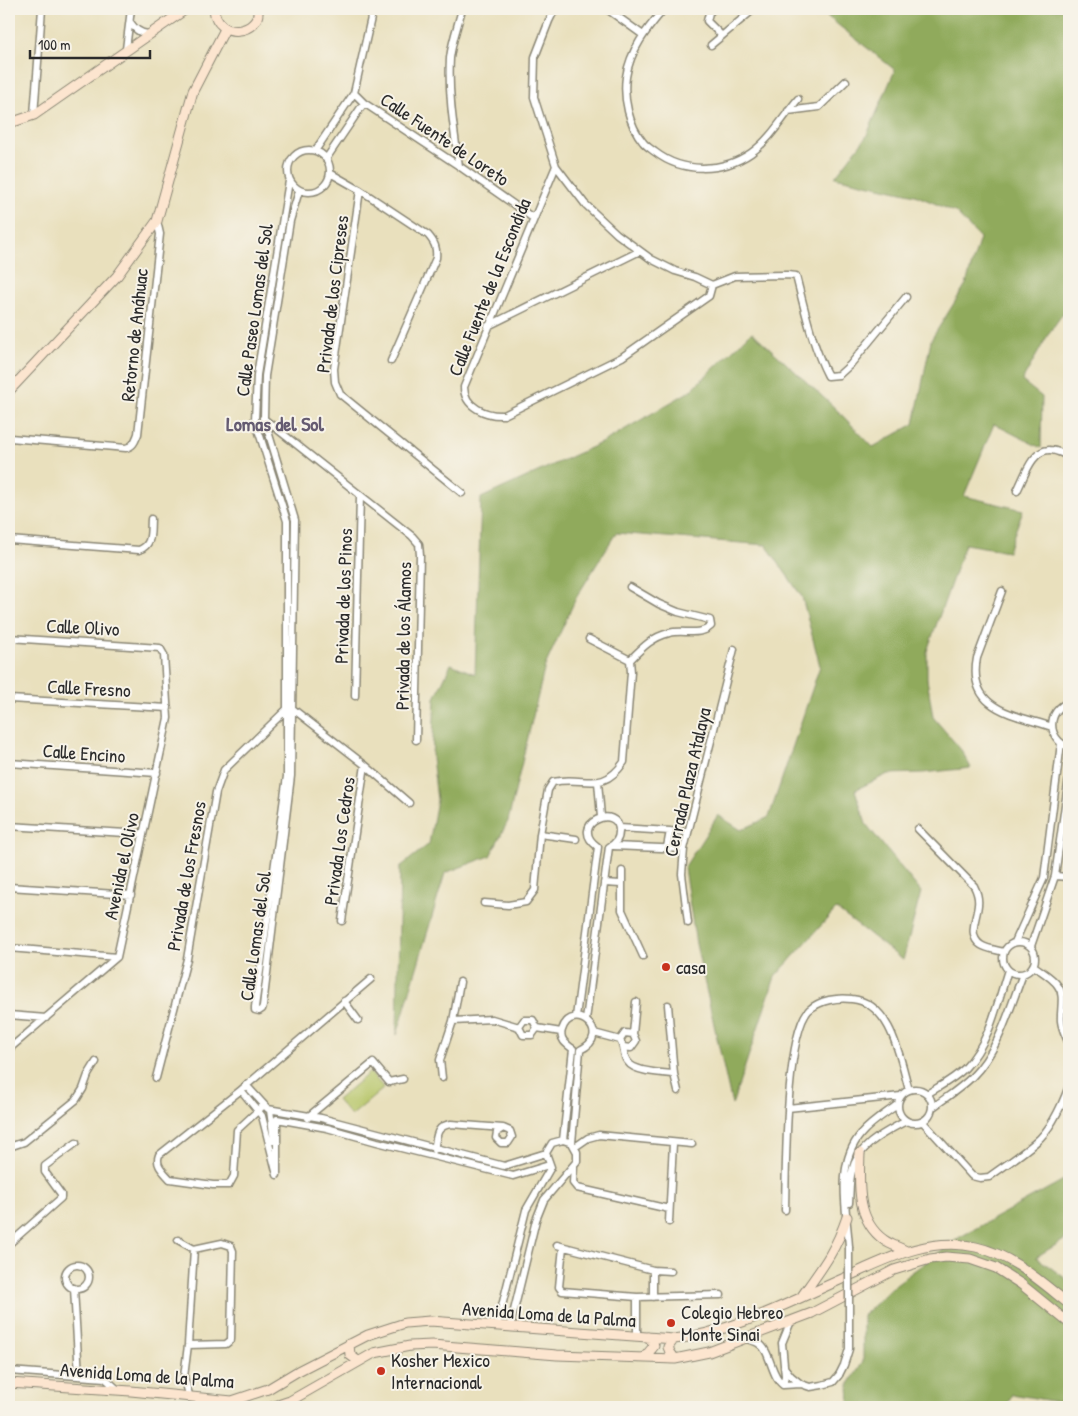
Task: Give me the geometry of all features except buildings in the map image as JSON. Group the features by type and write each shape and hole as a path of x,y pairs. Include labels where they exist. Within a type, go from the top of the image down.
{"main road":[{"path":"9,121 34,115 186,9"},
{"path":"214,9 216,20 226,29 237,31 246,29 254,22 260,10"},
{"path":"9,391 117,276 157,221 193,91 226,29"},
{"path":"860,1154 861,1203 864,1214 876,1234 886,1242 906,1251"},
{"path":"801,1296 832,1253 848,1217"},
{"name":"Avenida Loma de la Palma","path":"9,1383 131,1390 232,1402 268,1390 368,1335 405,1323 430,1322 510,1326 674,1339 699,1336 732,1326 906,1251 948,1244 976,1247 1004,1257 1069,1304"},
{"name":"Avenida Loma de la Palma","path":"272,1407 290,1402 374,1353 410,1346 432,1345 557,1354 675,1359 709,1352 812,1313 894,1270 930,1258 970,1259 996,1268 1021,1284 1069,1323"},
{"path":"644,1358 654,1346 648,1337"},
{"path":"674,1339 668,1347 675,1359"},
{"path":"349,1344 350,1355 358,1361"}],"street":[{"path":"34,115 42,9"},
{"path":"126,50 131,9"},
{"name":"Calle Fuente de Loreto","path":"315,151 354,93 373,9"},
{"path":"459,166 451,114 450,56 462,9"},
{"path":"555,9 535,57 534,97 556,166 585,204 617,234 640,251 675,271 712,284 736,276 787,274 796,276 823,366 828,376 839,375 850,365 906,298"},
{"path":"607,9 643,35"},
{"path":"664,9 643,35 630,60 626,78 626,98 631,121 643,143 666,160 686,167 701,168 730,164 763,144 798,98"},
{"path":"713,9 709,13 707,21 722,36"},
{"path":"711,45 754,9"},
{"path":"130,22 134,28 148,34"},
{"path":"788,111 819,107 846,81"},
{"name":"Calle Fuente de Loreto","path":"354,93 364,103 533,218"},
{"name":"Calle Fuente de Loreto","path":"326,159 364,103"},
{"path":"315,151 326,159 330,166 330,173 327,183 320,190 310,193 299,191 289,181 287,173 288,164 292,157 299,152 315,151"},
{"name":"Calle Fuente de la Escondida","path":"556,166 464,387 467,401 482,412 494,416 504,415 622,357 709,296 712,284"},
{"path":"330,173 360,190 428,236 434,242 437,250 436,258 391,361"},
{"name":"Calle Paseo Lomas del Sol","path":"289,181 257,375 255,420 287,520 290,709"},
{"name":"Privada de los Cipreses","path":"360,190 334,369 335,382 340,394 462,494"},
{"name":"Calle Paseo Lomas del Sol","path":"290,709 295,520 264,418 265,376 290,221 299,191"},
{"name":"Retorno de Anáhuac","path":"10,438 126,448 135,442 138,434 160,234 157,221"},
{"path":"488,326 640,251"},
{"path":"255,420 264,418 360,496"},
{"path":"1017,491 1034,458 1040,453 1045,450 1052,450 1069,456"},
{"name":"Privada de los Álamos","path":"360,496 412,536 419,544 416,740"},
{"name":"Privada de los Pinos","path":"355,696 360,496"},
{"path":"9,540 132,550 146,548 149,543 151,519"},
{"path":"630,587 665,607 710,620 711,626 705,631 671,632 656,638 630,660"},
{"path":"1002,591 976,658 975,666 978,688 983,697 997,708 1052,727"},
{"name":"Calle Olivo","path":"9,638 155,647"},
{"path":"589,639 630,660"},
{"name":"Avenida el Olivo","path":"117,957 166,726 168,708 164,655 163,651 155,647"},
{"name":"Cerrada Plaza Atalaya","path":"688,922 682,874 684,848 734,649"},
{"path":"484,903 508,904 526,902 535,890 540,834 548,790 553,782 562,780 606,781 618,772 624,762 631,672 630,660"},
{"name":"Calle Fresno","path":"9,699 168,708"},
{"path":"1069,700 1055,712 1052,727 1053,733 1061,743 1069,746"},
{"path":"290,709 365,765 409,804"},
{"name":"Calle Lomas del Sol","path":"290,709 291,776 263,1006 262,1010 259,1011 255,1010 254,1007 287,776 290,709"},
{"name":"Privada de los Fresnos","path":"156,1078 187,959 216,792 224,770 290,709"},
{"path":"1015,942 1044,878 1061,743"},
{"name":"Calle Encino","path":"9,763 157,773"},
{"name":"Privada Los Cedros","path":"342,921 365,765"},
{"path":"1031,946 1055,876 1069,777"},
{"path":"598,782 601,817"},
{"path":"576,1017 598,847 592,842 589,835 589,827 601,817 609,818 620,828 619,838 609,848 586,1020"},
{"path":"9,826 143,834"},
{"path":"620,828 687,832"},
{"path":"918,828 974,886 978,894 973,932 976,940 981,945 1004,952"},
{"path":"667,848 670,831"},
{"path":"540,834 576,839"},
{"path":"613,846 684,848"},
{"path":"622,870 622,910 643,956"},
{"path":"1055,876 1069,877"},
{"path":"604,882 621,884"},
{"path":"9,887 130,895"},
{"path":"1015,942 1024,942 1031,946 1036,956 1034,966 1029,972 1015,974 1008,970 1003,962 1004,952 1008,946 1015,942"},
{"path":"9,948 117,957"},
{"path":"9,1049 117,957"},
{"path":"1034,966 1060,988 1062,996 1061,1021 1063,1032 1069,1044"},
{"path":"927,1094 964,1069 976,1054 986,1035 1008,970"},
{"path":"932,1108 971,1078 989,1057 1023,974"},
{"path":"264,1104 238,1130 234,1176 229,1185 212,1185 170,1179 158,1165 159,1154 243,1087 371,979"},
{"path":"442,1078 440,1060 454,1021 460,982"},
{"path":"785,1210 788,1108 794,1054 801,1024 809,1011 820,1003 834,999 851,998 862,1000 873,1007 883,1018 895,1040 909,1090"},
{"path":"344,1002 358,1020"},
{"path":"623,1047 631,1048 636,1042 633,1034 636,1002"},
{"path":"668,1005 674,1074 678,1091"},
{"path":"9,1015 46,1018"},
{"path":"563,1140 573,1049 564,1043 561,1032 566,1022 576,1017 586,1020 592,1026 594,1033 588,1046 580,1050 573,1145"},
{"path":"454,1021 492,1018 519,1027 523,1035 532,1035 537,1028 561,1032"},
{"path":"594,1033 620,1040"},
{"path":"620,1040 625,1033 633,1034"},
{"path":"620,1040 628,1064 635,1068 674,1074"},
{"path":"9,1147 24,1142 76,1100 83,1090 88,1074 96,1062"},
{"path":"307,1124 309,1116 373,1063 389,1082 403,1079"},
{"path":"923,1122 972,1176 988,1177 1037,1142 1063,1101 1069,1086"},
{"path":"243,1087 270,1110 321,1118 504,1166 546,1153 552,1143 563,1140 573,1145 578,1152 577,1161 544,1200 536,1220 510,1326"},
{"path":"243,1087 262,1116 277,1174"},
{"path":"788,1108 901,1096 909,1090 922,1091 927,1094 932,1108 931,1114 923,1122 914,1124 906,1121 898,1111 901,1096"},
{"path":"848,1217 845,1204 846,1165 851,1148 870,1124 898,1105"},
{"path":"270,1110 277,1174"},
{"path":"277,1174 277,1118 320,1126 513,1176 549,1165"},
{"path":"320,1126 321,1118"},
{"path":"746,1339 759,1343 764,1348 776,1378 783,1385 800,1384 810,1387 829,1384 839,1374 849,1350 848,1217 851,1174 860,1154 881,1134 906,1121"},
{"path":"432,1156 439,1129 444,1125 503,1128"},
{"path":"377,1142 380,1134"},
{"path":"573,1145 599,1135 692,1144"},
{"path":"9,1244 61,1198 61,1194 45,1172 45,1166 76,1142"},
{"path":"669,1222 673,1143"},
{"path":"497,1326 526,1210 551,1167 546,1153"},
{"path":"478,1168 480,1160"},
{"path":"513,1164 517,1175"},
{"path":"502,1174 504,1166"},
{"path":"574,1166 573,1183 577,1188 669,1209"},
{"path":"520,1237 531,1241"},
{"path":"178,1240 194,1249 222,1243 230,1246 233,1252 231,1340 226,1344 188,1345"},
{"path":"671,1271 654,1270 560,1246 559,1287 562,1291 637,1297 721,1295"},
{"path":"187,1398 184,1377 194,1249"},
{"path":"653,1297 654,1270"},
{"path":"510,1275 517,1294"},
{"path":"74,1288 78,1376"},
{"path":"637,1297 637,1336"},
{"path":"783,1385 782,1343 791,1321"},
{"path":"784,1367 790,1376 800,1384"},
{"path":"9,1371 105,1378 118,1390"}],"green space":[{"path":"818,9 1069,9 1069,305 1049,333 1022,381 1042,397 1041,448 994,424 964,496 1023,510 1008,551 965,544 927,651 927,679 933,717 962,751 971,768 923,773 888,774 855,790 866,824 921,892 903,960 836,909 775,977 732,1105 696,944 684,868 718,815 741,830 769,817 820,666 802,597 766,545 616,533 576,598 545,666 508,821 490,856 445,873 397,1035 400,867 429,844 437,800 432,757 435,698 451,664 475,674 481,498 605,441 690,391 752,332 835,408 873,447 914,424 931,340 966,284 980,238 955,212 915,195 835,177 866,137 895,70"},
{"path":"370,1072 384,1088 351,1116 337,1100"},
{"path":"1069,1177 1069,1237 1036,1257 1069,1281 1069,1404 1012,1394 1006,1407 850,1407 849,1384 863,1362 863,1315 896,1284 960,1237"}],"place":[{"name":"casa","path":"666,967"},
{"name":"Colegio Hebreo Monte Sinai","path":"671,1323"},
{"name":"Kosher Mexico Internacional","path":"381,1371"}],"district":[{"name":"Lomas del Sol","path":"275,423"}]}
